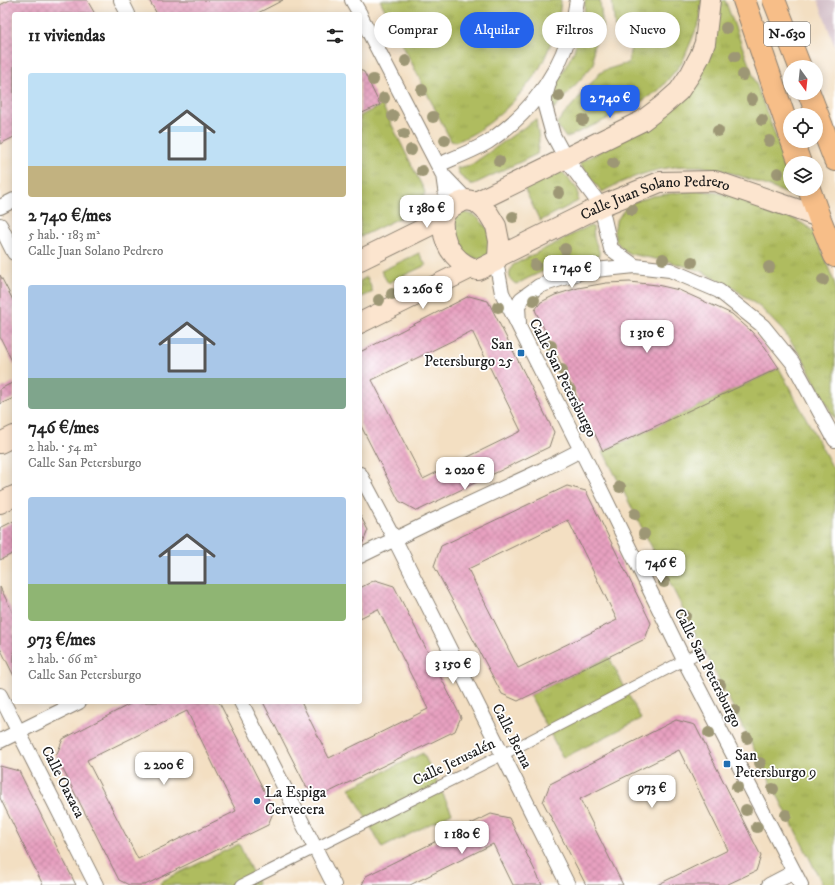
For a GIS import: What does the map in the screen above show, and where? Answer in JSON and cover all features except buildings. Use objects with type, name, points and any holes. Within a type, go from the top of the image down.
[{"type":"highway","name":"N-630","points":[[744,0],[783,114]]},
{"type":"highway","name":"N-630","points":[[774,0],[797,60]]},
{"type":"highway","points":[[813,100],[835,160]]},
{"type":"highway","points":[[812,196],[835,256]]},
{"type":"main road","points":[[362,259],[445,215],[458,203],[471,201],[566,159],[642,121],[679,91],[694,67],[705,43],[710,0]]},
{"type":"main road","name":"Calle Juan Solano Pedrero","points":[[362,322],[486,264],[601,206],[660,182],[715,181],[819,217]]},
{"type":"main road","points":[[445,215],[444,232],[448,248],[458,260],[486,264],[499,241],[496,226],[488,213],[471,201]]},
{"type":"main road","points":[[0,443],[12,437]]},
{"type":"main road","points":[[0,503],[12,497]]},
{"type":"street","points":[[121,0],[127,12]]},
{"type":"street","points":[[352,0],[357,12]]},
{"type":"street","points":[[577,0],[574,19],[566,46],[549,81],[545,97],[545,106],[553,135],[566,159],[601,206],[611,249],[635,266]]},
{"type":"street","points":[[362,22],[441,170],[471,201]]},
{"type":"street","points":[[441,170],[487,142],[526,110],[549,81]]},
{"type":"street","points":[[441,170],[445,215]]},
{"type":"street","points":[[0,207],[12,201]]},
{"type":"street","points":[[0,225],[12,249]]},
{"type":"street","name":"Calle San Petersburgo","points":[[486,264],[581,450],[684,660],[801,885]]},
{"type":"street","points":[[520,329],[518,307],[521,299],[539,286],[585,270],[635,266],[670,270],[719,291],[763,326],[793,363],[835,440]]},
{"type":"street","points":[[362,555],[581,450]]},
{"type":"street","name":"Calle Berna","points":[[362,478],[395,540],[568,885]]},
{"type":"street","name":"Calle Jerusalén","points":[[241,885],[502,755],[700,652]]},
{"type":"street","name":"Calle Oaxaca","points":[[0,695],[96,885]]},
{"type":"street","points":[[0,741],[19,733],[75,704]]},
{"type":"street","points":[[242,704],[334,885]]},
{"type":"street","points":[[769,885],[794,872]]},
{"type":"shaded area","points":[[818,0],[835,0],[835,47]]},
{"type":"green space","points":[[380,0],[561,0],[559,12],[542,12],[542,48],[549,48],[541,65],[529,83],[511,104],[490,122],[467,137],[455,142],[451,141],[404,48],[452,48],[452,12],[386,12]]},
{"type":"green space","points":[[585,0],[600,0],[601,12],[584,12]]},
{"type":"green space","points":[[612,0],[702,0],[700,20],[682,63],[659,90],[631,108],[566,138],[556,124],[600,73],[628,63],[631,48],[680,48],[680,12],[615,12],[615,28]]},
{"type":"green space","points":[[725,0],[783,156],[783,192],[733,174],[697,166],[683,166],[655,171],[628,180],[602,192],[579,163],[662,117],[719,2]]},
{"type":"green space","points":[[575,48],[593,48],[594,64],[554,109],[552,92]]},
{"type":"green space","points":[[382,105],[425,192],[420,208],[362,236],[362,115]]},
{"type":"green space","points":[[536,119],[539,140],[537,154],[472,185],[460,176],[457,168],[471,165]]},
{"type":"green space","points":[[561,170],[578,190],[578,201],[540,221],[524,188]]},
{"type":"green space","points":[[697,190],[728,195],[758,204],[797,220],[814,232],[835,284],[835,420],[802,357],[783,331],[761,308],[732,287],[701,271],[671,262],[630,254],[616,241],[614,232],[616,222],[623,211],[631,203],[653,196]]},
{"type":"green space","points":[[462,212],[475,215],[491,234],[491,250],[483,259],[468,256],[456,240],[453,218]]},
{"type":"green space","points":[[589,226],[593,227],[594,238],[600,254],[598,256],[581,258],[565,263],[516,284],[511,280],[510,271],[513,265]]},
{"type":"green space","points":[[419,253],[426,265],[388,283],[381,271]]},
{"type":"green space","points":[[367,277],[373,292],[362,297],[362,280]]},
{"type":"green space","points":[[779,368],[835,472],[835,885],[823,885],[603,451]]},
{"type":"green space","points":[[609,657],[641,719],[563,758],[530,695]]},
{"type":"green space","points":[[423,753],[452,813],[382,848],[350,788]]},
{"type":"green space","points":[[239,844],[258,885],[161,885],[160,882]]},
{"type":"place","name":"San Petersburgo 25","points":[[521,353]]},
{"type":"place","name":"San Petersburgo 9","points":[[727,764]]},
{"type":"place","name":"La Espiga Cervecera","points":[[257,801]]}]
